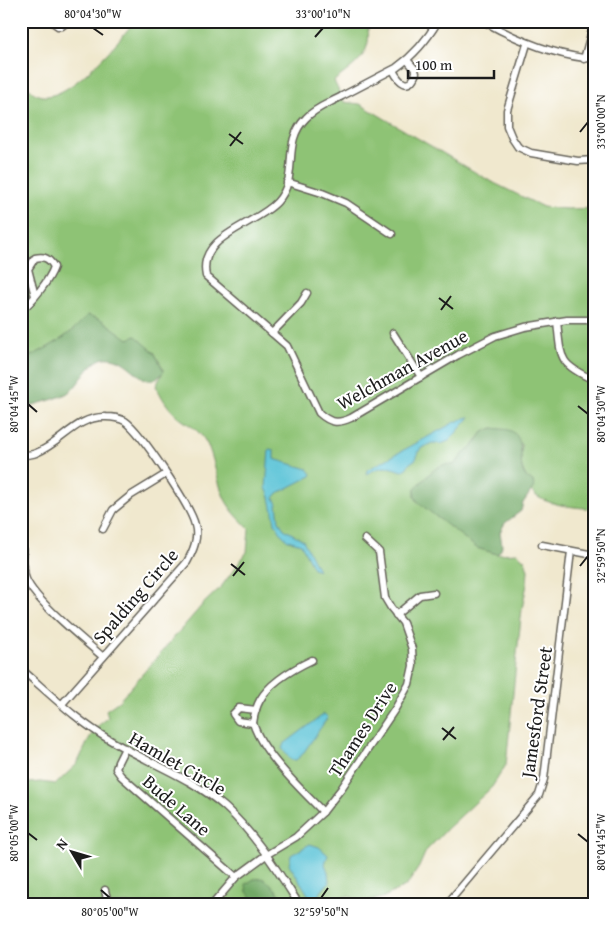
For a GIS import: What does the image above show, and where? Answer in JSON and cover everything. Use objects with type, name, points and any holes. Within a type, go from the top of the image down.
[{"type":"street","points":[[51,21],[58,26],[62,26],[68,21]]},
{"type":"street","name":"Welchman Avenue","points":[[438,21],[420,47],[407,60],[393,70],[319,108],[304,120],[291,142],[291,169],[278,201],[215,243],[204,259],[206,276],[287,346],[319,413],[325,419],[333,422],[341,422],[351,418],[458,354],[495,336],[525,327],[557,321],[594,320]]},
{"type":"street","points":[[486,22],[527,44],[594,59]]},
{"type":"street","points":[[584,58],[594,23]]},
{"type":"street","points":[[527,44],[507,110],[508,126],[512,138],[518,147],[531,153],[578,161],[594,160]]},
{"type":"street","points":[[393,70],[401,82],[405,84],[410,83],[414,80],[416,74],[414,68],[407,60]]},
{"type":"street","points":[[287,182],[346,203],[392,234]]},
{"type":"street","points":[[21,310],[35,296],[52,272],[54,267],[46,258],[35,258],[28,269],[35,296]]},
{"type":"street","points":[[272,333],[301,303],[307,293]]},
{"type":"street","points":[[557,321],[560,350],[564,360],[570,368],[594,380]]},
{"type":"street","points":[[393,333],[421,377]]},
{"type":"street","name":"Spalding Circle","points":[[21,455],[35,454],[79,424],[92,418],[107,417],[124,420],[138,433],[153,453],[196,525],[194,550],[187,562],[62,704]]},
{"type":"street","points":[[103,529],[113,510],[130,496],[166,474]]},
{"type":"street","points":[[21,522],[26,577],[31,590],[103,657]]},
{"type":"street","name":"Thames Drive","points":[[213,904],[236,877],[296,836],[323,812],[341,789],[395,709],[409,684],[414,666],[412,648],[403,623],[386,598],[379,552],[365,539]]},
{"type":"street","points":[[542,545],[594,555]]},
{"type":"street","name":"Jamesford Street","points":[[447,904],[539,795],[544,779],[572,551]]},
{"type":"street","points":[[396,615],[420,596],[434,593]]},
{"type":"street","points":[[312,660],[294,668],[269,689],[259,701],[253,723],[263,743],[277,762],[323,812]]},
{"type":"street","name":"Hamlet Circle","points":[[21,668],[79,720],[110,741],[160,765],[225,807],[248,831],[298,904]]},
{"type":"street","points":[[253,723],[238,721],[233,714],[239,708],[256,710]]},
{"type":"street","name":"Bude Lane","points":[[125,748],[116,769],[121,776],[236,877]]},
{"type":"street","points":[[105,890],[108,904]]},
{"type":"green space","points":[[135,21],[364,21],[367,23],[368,34],[368,43],[365,50],[356,63],[334,81],[344,102],[360,104],[490,181],[543,207],[567,209],[594,208],[594,509],[551,503],[536,496],[531,491],[534,487],[522,468],[522,446],[510,431],[493,428],[483,432],[474,445],[454,465],[448,464],[437,468],[415,488],[415,497],[418,502],[477,548],[497,554],[517,553],[525,560],[528,570],[527,584],[522,609],[506,765],[492,787],[426,851],[419,867],[407,885],[382,898],[362,902],[348,896],[341,898],[335,904],[21,904],[21,791],[29,783],[56,784],[77,764],[90,737],[99,725],[108,718],[106,710],[119,701],[203,604],[221,587],[247,552],[249,529],[226,502],[204,438],[176,415],[156,386],[164,370],[154,352],[136,337],[128,339],[87,315],[66,336],[21,360],[21,68],[28,86],[36,94],[48,96],[61,92],[90,71]]},
{"type":"green space","points":[[87,315],[102,320],[128,339],[136,336],[154,352],[164,371],[157,378],[150,380],[115,359],[105,358],[94,363],[71,391],[56,398],[21,409],[21,360],[66,336]]},
{"type":"green space","points":[[493,428],[509,430],[516,434],[521,448],[523,471],[526,477],[533,481],[534,487],[523,503],[521,511],[505,523],[500,532],[502,545],[501,550],[497,554],[477,548],[418,502],[415,497],[415,488],[432,471],[447,464],[454,465],[474,445],[483,432]]},
{"type":"green space","points":[[262,878],[271,884],[288,904],[258,904],[247,892],[246,884],[254,879]]},
{"type":"water","points":[[470,417],[449,441],[441,444],[432,443],[420,449],[416,459],[404,471],[385,467],[366,474],[367,470],[455,422]]},
{"type":"water","points":[[269,449],[274,450],[274,459],[308,469],[312,474],[278,493],[274,498],[277,504],[279,521],[284,529],[303,540],[318,570],[313,568],[301,544],[288,540],[282,535],[275,523],[270,497],[266,488]]},
{"type":"water","points":[[324,714],[328,717],[302,755],[296,760],[291,760],[282,748],[284,744]]},
{"type":"water","points":[[310,844],[319,847],[328,855],[325,864],[329,882],[315,899],[309,896],[289,864],[291,855]]}]
